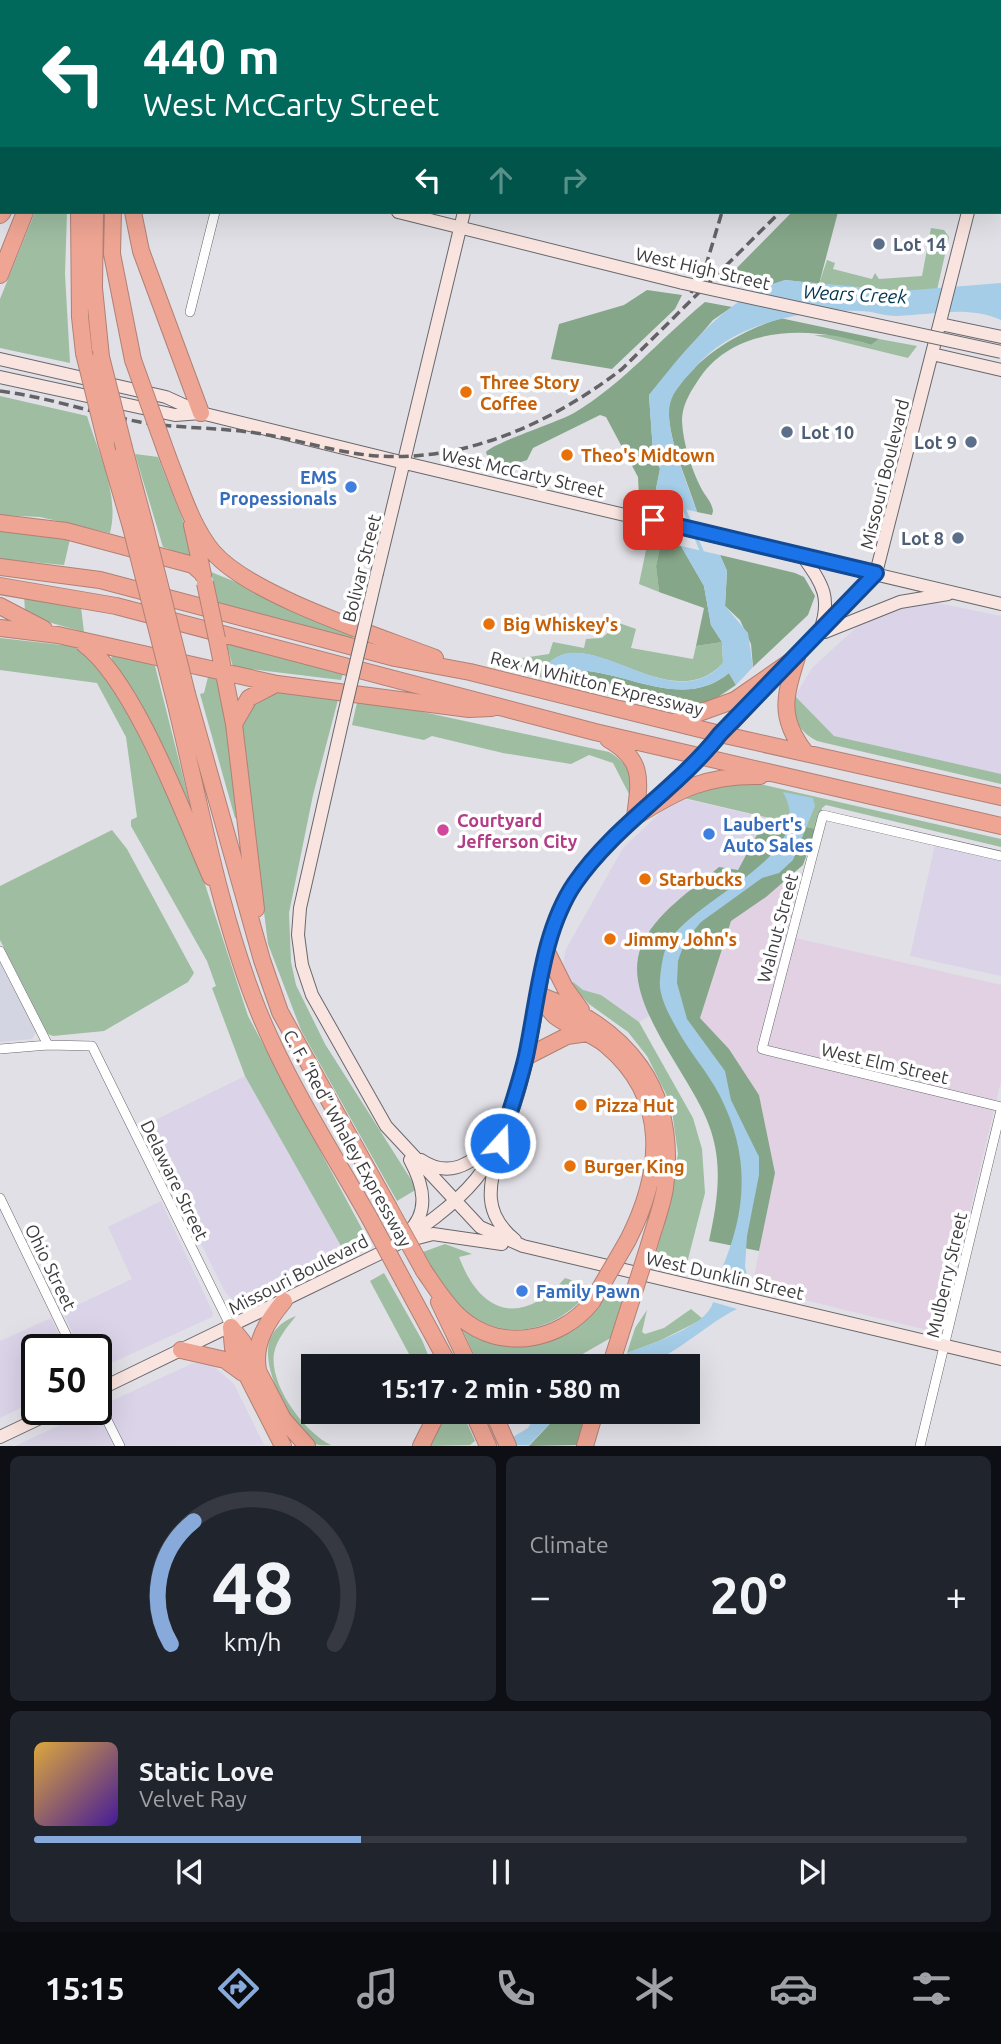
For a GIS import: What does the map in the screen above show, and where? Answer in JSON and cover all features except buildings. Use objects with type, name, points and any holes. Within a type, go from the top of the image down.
[{"type":"highway","points":[[0,275],[24,214]]},
{"type":"highway","points":[[79,214],[80,317],[84,353],[106,442],[138,526]]},
{"type":"highway","points":[[95,214],[94,288],[101,358],[124,448],[138,526],[181,698],[229,920]]},
{"type":"highway","points":[[113,214],[112,254],[133,360],[190,512],[213,551],[236,573],[265,589],[470,672]]},
{"type":"highway","points":[[133,214],[141,251],[201,413]]},
{"type":"highway","points":[[190,512],[227,674],[262,960]]},
{"type":"highway","points":[[0,523],[66,531],[193,565],[203,578]]},
{"type":"highway","points":[[0,567],[100,580],[395,658],[470,672]]},
{"type":"highway","points":[[0,586],[116,606],[595,732],[704,755],[1001,826]]},
{"type":"highway","points":[[5,609],[58,635]]},
{"type":"highway","points":[[0,628],[58,635],[277,684],[469,709],[508,708]]},
{"type":"highway","points":[[79,640],[108,666],[158,756],[229,920]]},
{"type":"highway","points":[[673,722],[735,700],[797,657]]},
{"type":"highway","points":[[797,657],[785,702],[790,730],[805,752]]},
{"type":"highway","name":"Rex M Whitton Expressway","points":[[470,672],[720,734],[1001,797]]},
{"type":"highway","points":[[234,724],[249,698],[277,684]]},
{"type":"highway","points":[[181,698],[262,960]]},
{"type":"highway","points":[[595,732],[625,749],[639,768],[635,817]]},
{"type":"highway","points":[[635,817],[674,793],[701,781],[743,776],[784,776]]},
{"type":"highway","name":"C. F. “Red” Whaley Expressway","points":[[229,920],[244,971],[273,1044],[443,1354]]},
{"type":"highway","points":[[424,1271],[462,1319],[476,1329],[503,1339],[533,1338],[548,1334],[576,1318],[592,1302],[646,1206],[655,1164],[653,1120],[645,1099],[619,1058],[588,1025],[547,952]]},
{"type":"highway","name":"C. F. “Red” Whaley Expressway","points":[[262,960],[286,1023],[424,1271],[464,1354]]},
{"type":"highway","points":[[539,995],[554,1016],[588,1025],[618,1039],[640,1066],[652,1088],[662,1118],[667,1160],[664,1191],[614,1354]]},
{"type":"highway","points":[[526,1056],[588,1025]]},
{"type":"highway","points":[[254,1377],[263,1332],[284,1301]]},
{"type":"highway","points":[[231,1328],[243,1342],[254,1377],[283,1446]]},
{"type":"highway","points":[[435,1338],[437,1354]]},
{"type":"highway","points":[[181,1350],[225,1360],[254,1377],[307,1446]]},
{"type":"highway","points":[[421,1446],[432,1424]]},
{"type":"highway","points":[[479,1424],[488,1446]]},
{"type":"highway","points":[[498,1424],[508,1446]]},
{"type":"highway","points":[[585,1446],[591,1424]]},
{"type":"main road","name":"West High Street","points":[[407,214],[682,283],[1001,352]]},
{"type":"main road","name":"Bolivar Street","points":[[403,1147],[363,1089],[312,995],[302,965],[298,934],[301,901],[344,714],[464,214]]},
{"type":"main road","name":"Missouri Boulevard","points":[[112,1383],[231,1328],[388,1249],[419,1230],[454,1201],[476,1178],[513,1109],[547,952],[554,928],[574,884],[635,817],[704,755],[720,734],[819,635],[876,573],[967,214]]},
{"type":"main road","points":[[940,324],[1001,337]]},
{"type":"main road","points":[[932,354],[1001,370]]},
{"type":"main road","name":"West McCarty Street","points":[[0,359],[166,397],[201,413],[405,463],[1001,604]]},
{"type":"main road","name":"West McCarty Street","points":[[0,377],[175,415],[201,413]]},
{"type":"main road","points":[[802,555],[826,595],[826,612],[819,635]]},
{"type":"main road","points":[[819,635],[900,602],[956,593]]},
{"type":"main road","points":[[403,1147],[430,1166],[452,1169],[477,1157],[505,1128]]},
{"type":"main road","points":[[505,1128],[491,1188],[491,1211],[497,1223],[523,1246]]},
{"type":"main road","points":[[388,1249],[412,1228],[424,1201],[424,1190],[403,1147]]},
{"type":"main road","name":"West Dunklin Street","points":[[403,1147],[480,1227],[498,1238],[1001,1359]]},
{"type":"main road","points":[[388,1249],[433,1234],[523,1246]]},
{"type":"main road","points":[[0,1437],[25,1425]]},
{"type":"street","points":[[190,313],[215,214]]},
{"type":"street","name":"Walnut Street","points":[[762,1049],[823,815],[1001,856]]},
{"type":"street","points":[[0,951],[48,1045],[0,1049]]},
{"type":"street","name":"Delaware Street","points":[[48,1045],[92,1046],[231,1328]]},
{"type":"street","name":"West Elm Street","points":[[762,1049],[1001,1108]]},
{"type":"street","name":"Mulberry Street","points":[[920,1446],[1001,1108]]},
{"type":"street","name":"Ohio Street","points":[[0,1198],[66,1334]]},
{"type":"street","points":[[110,1425],[120,1446]]},
{"type":"shaded area","points":[[933,602],[1001,616],[1001,774],[834,736],[795,696],[812,668],[859,625],[894,608]]},
{"type":"shaded area","points":[[677,797],[766,818],[738,871],[686,894],[655,925],[640,949],[637,961],[639,986],[651,1015],[639,1022],[570,984],[563,963],[566,949],[623,848]]},
{"type":"shaded area","points":[[935,845],[1001,861],[1001,976],[910,956]]},
{"type":"shaded area","points":[[787,880],[800,883],[787,936],[1001,985],[1001,1081],[941,1331],[935,1332],[752,1287],[775,1173],[759,1095],[729,1049],[700,1018],[731,920]]},
{"type":"shaded area","points":[[0,961],[36,1032],[32,1039],[0,1042]]},
{"type":"shaded area","points":[[245,1076],[345,1253],[247,1301],[236,1303],[225,1292],[143,1126]]},
{"type":"shaded area","points":[[161,1201],[213,1313],[212,1317],[112,1363],[112,1334],[73,1334],[63,1312],[132,1279],[108,1227]]},
{"type":"shaded area","points":[[51,1318],[59,1334],[21,1334],[21,1408],[0,1418],[0,1341]]},
{"type":"shaded area","points":[[193,1363],[212,1365],[234,1384],[264,1445],[15,1446],[60,1425],[112,1425],[112,1401]]},
{"type":"green space","points":[[34,214],[67,214],[65,274],[70,363],[0,348],[0,299]]},
{"type":"green space","points":[[790,214],[837,214],[819,284],[785,280],[765,289],[725,280]]},
{"type":"green space","points":[[931,228],[944,230],[949,237],[937,290],[901,291],[819,284],[827,260],[835,263],[833,269],[872,279],[875,273],[879,279],[922,276]]},
{"type":"green space","points":[[647,290],[682,295],[675,309],[612,369],[551,359],[559,324],[624,305]]},
{"type":"green space","points":[[705,302],[732,307],[713,320],[649,395],[653,452],[660,469],[655,494],[663,504],[639,497],[638,477],[606,417],[600,415],[533,448],[527,460],[512,465],[488,458],[486,452],[491,448],[574,413],[592,401]]},
{"type":"green space","points":[[780,318],[879,339],[871,345],[825,334],[776,334],[753,339],[731,349],[712,363],[691,391],[682,416],[691,464],[713,511],[712,515],[697,512],[671,431],[671,398],[695,367],[717,349],[740,335]]},
{"type":"green space","points":[[814,335],[840,335],[871,345],[879,339],[917,346],[908,358]]},
{"type":"green space","points":[[0,396],[87,416],[110,489],[110,533],[40,517],[0,515]]},
{"type":"green space","points":[[135,454],[158,457],[189,536],[191,557],[163,547]]},
{"type":"green space","points":[[0,529],[70,539],[64,565],[0,559]]},
{"type":"green space","points":[[644,538],[661,542],[656,566],[659,592],[639,584],[646,550],[639,548]]},
{"type":"green space","points":[[661,542],[681,546],[704,586],[711,625],[722,642],[696,646],[704,608],[659,592],[656,566]]},
{"type":"green space","points":[[720,555],[795,573],[804,577],[815,596],[808,615],[753,667],[751,644],[740,620],[725,606],[727,571]]},
{"type":"green space","points":[[211,572],[354,630],[352,639],[218,605]]},
{"type":"green space","points":[[24,595],[81,607],[84,632],[48,622],[25,611]]},
{"type":"green space","points":[[619,623],[636,629],[631,648],[693,659],[696,646],[722,642],[723,663],[702,678],[680,681],[657,678],[588,654],[568,654],[550,662],[549,679],[491,666],[489,663],[549,654],[553,642],[584,648],[586,639],[602,638]]},
{"type":"green space","points":[[0,638],[71,646],[88,653],[99,664],[131,718],[197,860],[248,1016],[369,1242],[345,1253],[245,1076],[212,988],[216,986],[207,961],[131,826],[131,820],[137,817],[126,737],[97,683],[0,670]]},
{"type":"green space","points":[[226,642],[343,674],[341,680],[233,667]]},
{"type":"green space","points":[[110,652],[155,666],[194,820],[114,666]]},
{"type":"green space","points":[[551,668],[557,672],[579,670],[667,688],[688,689],[709,685],[729,673],[736,685],[712,701],[681,707],[549,679]]},
{"type":"green space","points":[[208,677],[220,680],[238,817],[235,818],[200,694],[204,693]]},
{"type":"green space","points":[[269,690],[339,696],[313,795],[289,913],[291,962],[296,985],[325,1044],[417,1189],[397,1201],[301,1030],[268,944],[240,721],[245,710]]},
{"type":"green space","points":[[795,696],[834,736],[1001,774],[1001,784],[817,741],[797,723]]},
{"type":"green space","points":[[358,698],[609,752],[628,769],[631,780],[629,794],[613,763],[589,755],[571,764],[503,753],[432,736],[424,740],[352,725]]},
{"type":"green space","points":[[755,783],[1001,839],[1001,847],[826,805],[822,808],[816,829],[684,798],[710,785]]},
{"type":"green space","points":[[766,818],[816,829],[803,865],[766,897],[731,921],[700,1018],[729,1049],[759,1095],[775,1173],[759,1251],[709,1241],[718,1186],[715,1145],[702,1110],[649,1015],[640,992],[637,969],[641,947],[655,924],[675,903],[719,867],[738,870]]},
{"type":"green space","points":[[112,830],[127,849],[194,973],[188,982],[104,1031],[53,1036],[48,1034],[0,940],[0,886]]},
{"type":"green space","points":[[573,982],[583,990],[601,995],[639,1022],[693,1118],[702,1149],[705,1193],[687,1263],[656,1255],[678,1154],[671,1104],[647,1056],[628,1032],[589,1004],[570,984]]},
{"type":"green space","points":[[445,1244],[472,1254],[459,1257],[468,1277],[479,1292],[504,1308],[519,1308],[534,1303],[565,1278],[592,1287],[564,1315],[547,1324],[511,1330],[493,1326],[475,1318],[459,1305],[423,1252]]},
{"type":"green space","points":[[384,1273],[428,1354],[409,1354],[370,1281]]},
{"type":"green space","points":[[610,1289],[628,1294],[614,1336],[583,1354],[474,1354],[461,1327],[499,1344],[589,1316]]},
{"type":"green space","points":[[691,1309],[703,1319],[659,1341],[627,1353],[635,1328],[647,1310],[642,1332],[645,1334],[664,1328]]},
{"type":"green space","points":[[296,1316],[275,1348],[274,1366],[277,1379],[301,1424],[331,1445],[315,1444],[299,1431],[272,1377],[269,1342],[283,1323]]},
{"type":"green space","points":[[440,1424],[467,1424],[475,1441],[470,1445],[428,1446]]},
{"type":"green space","points":[[550,1424],[585,1424],[577,1445],[529,1446]]},
{"type":"water","points":[[785,280],[901,291],[1001,283],[1001,320],[988,315],[963,312],[897,316],[860,311],[816,312],[770,322],[727,341],[709,353],[687,377],[670,404],[670,428],[697,512],[663,504],[661,497],[655,494],[660,469],[653,452],[649,395],[692,343],[726,311],[764,287]]},
{"type":"water","points":[[681,546],[720,555],[727,571],[725,606],[748,633],[753,667],[736,685],[729,673],[709,685],[688,689],[667,688],[579,670],[557,672],[551,668],[550,662],[568,653],[588,654],[657,678],[680,682],[703,678],[723,663],[722,642],[711,625],[704,586]]},
{"type":"water","points":[[783,792],[813,798],[815,806],[793,860],[779,873],[762,878],[701,922],[685,941],[678,961],[677,983],[687,1019],[725,1071],[731,1100],[759,1157],[759,1175],[747,1236],[745,1266],[748,1281],[719,1275],[740,1207],[741,1163],[737,1141],[720,1096],[668,1011],[662,998],[660,979],[666,947],[682,925],[750,874],[770,856],[785,836],[790,815]]},
{"type":"water","points":[[713,1302],[737,1309],[667,1354],[627,1354],[689,1327],[709,1311]]},
{"type":"water","points":[[530,1424],[549,1424],[529,1445],[517,1445],[513,1437]]},
{"type":"waterway","name":"Wears Creek","points":[[683,506],[692,528]]},
{"type":"waterway","name":"Wears Creek","points":[[695,535],[703,554]]},
{"type":"waterway","name":"Wears Creek","points":[[726,1291],[731,1275]]},
{"type":"railway","points":[[691,293],[707,262],[721,214]]},
{"type":"railway","points":[[0,391],[140,422],[247,432],[377,456],[411,456],[476,445],[507,435],[567,406],[622,369],[778,214]]},
{"type":"place","name":"Lot 14","points":[[879,244]]},
{"type":"place","name":"Three Story Coffee","points":[[466,392]]},
{"type":"place","name":"Lot 10","points":[[787,432]]},
{"type":"place","name":"Lot 9","points":[[971,442]]},
{"type":"place","name":"Theo's Midtown","points":[[567,455]]},
{"type":"place","name":"EMS Propessionals","points":[[351,487]]},
{"type":"place","name":"Lot 8","points":[[958,538]]},
{"type":"place","name":"Big Whiskey's","points":[[489,624]]},
{"type":"place","name":"Courtyard Jefferson City","points":[[443,830]]},
{"type":"place","name":"Laubert's Auto Sales","points":[[709,834]]},
{"type":"place","name":"Starbucks","points":[[645,879]]},
{"type":"place","name":"Jimmy John's","points":[[610,939]]},
{"type":"place","name":"Pizza Hut","points":[[581,1105]]},
{"type":"place","name":"Burger King","points":[[570,1166]]},
{"type":"place","name":"Family Pawn","points":[[522,1291]]},
{"type":"route","points":[[500,1143],[513,1109],[547,952],[554,928],[574,884],[635,817],[704,755],[720,734],[861,592],[876,573],[653,520]]}]
